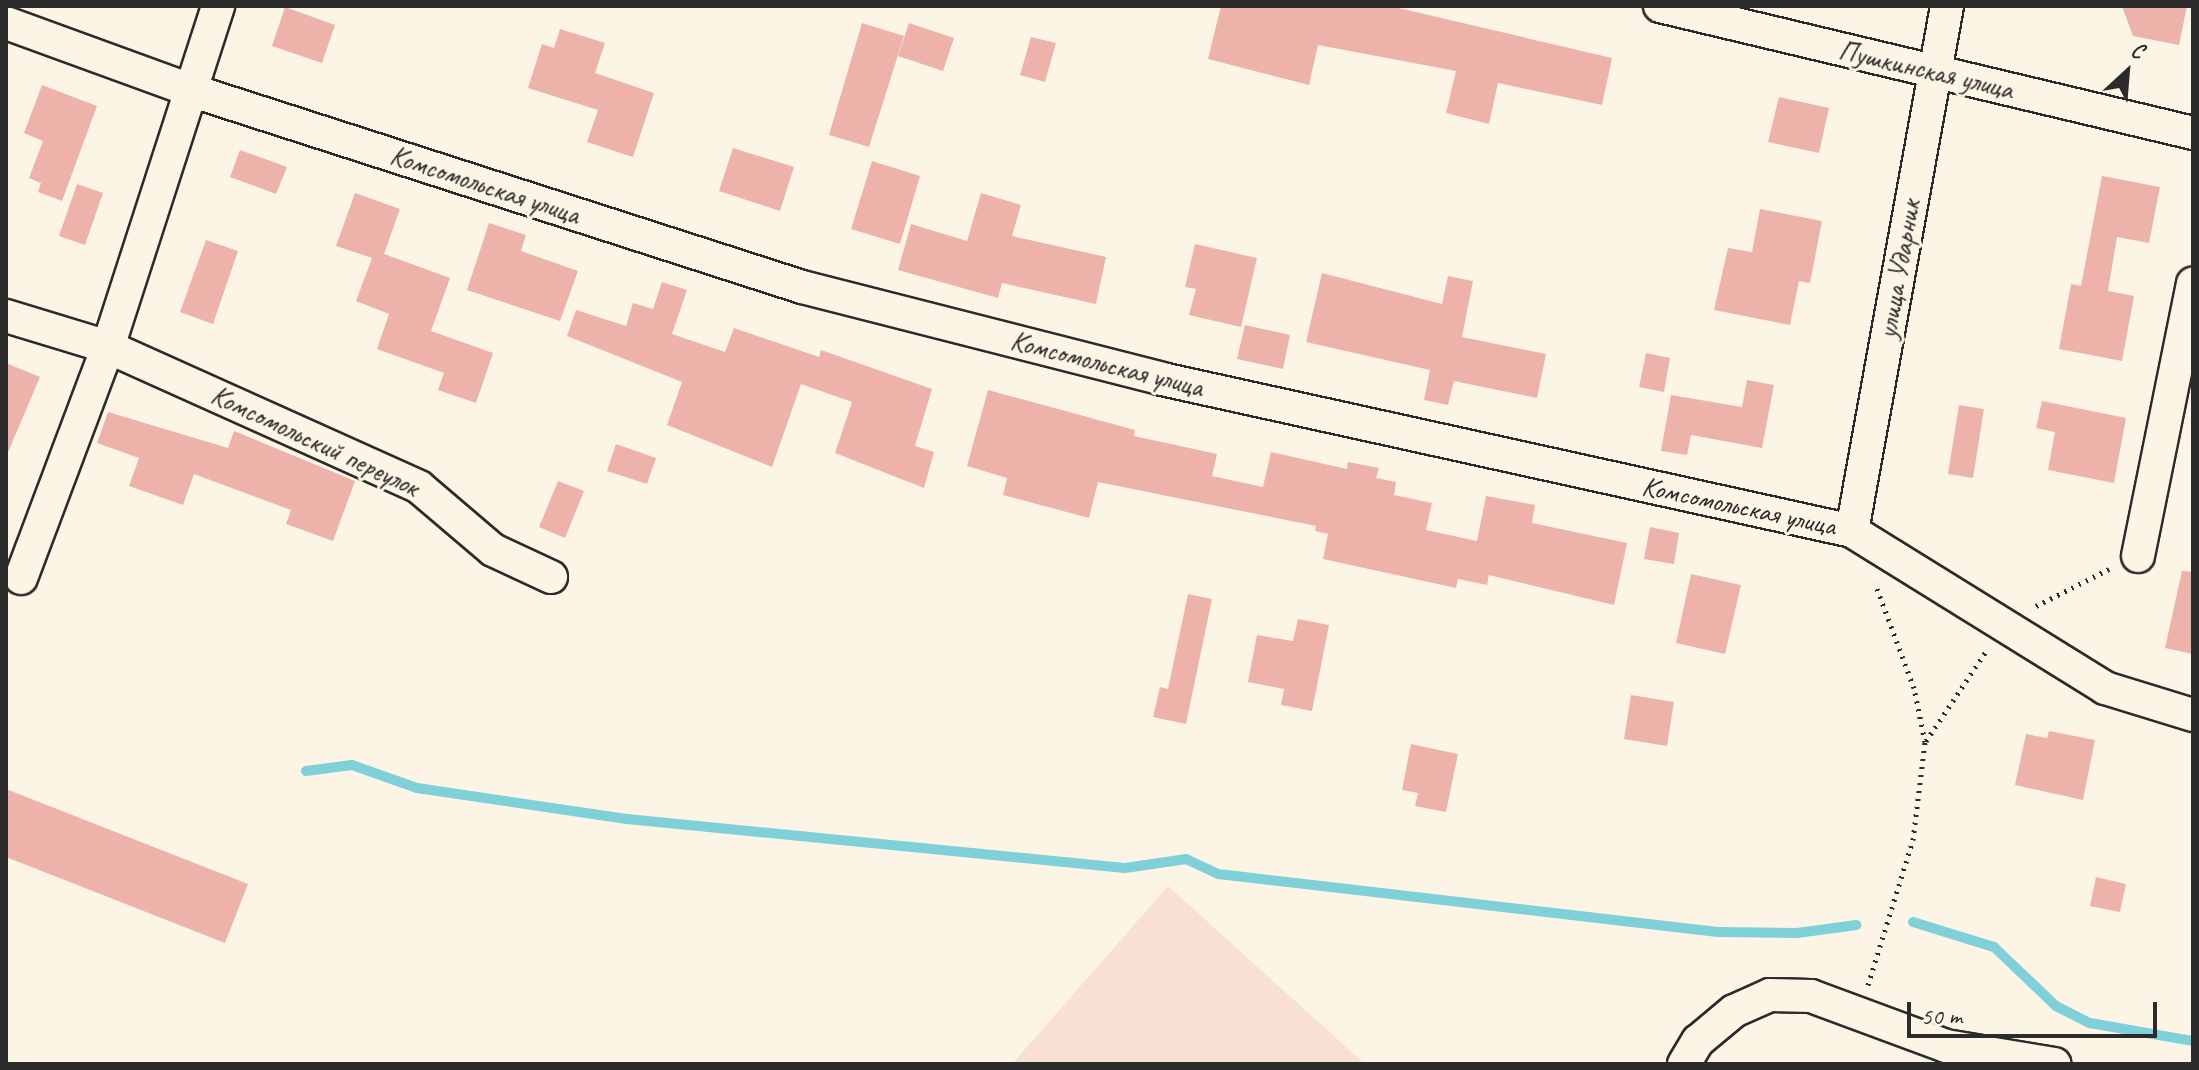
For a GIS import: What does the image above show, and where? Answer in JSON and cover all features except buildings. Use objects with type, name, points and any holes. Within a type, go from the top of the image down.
[{"type":"street","points":[[21,578],[108,347],[218,6]]},
{"type":"street","name":"Пушкинская улица","points":[[1660,6],[2193,133]]},
{"type":"street","name":"улица Ударник","points":[[1852,531],[1947,6]]},
{"type":"street","name":"Комсомольская улица","points":[[6,23],[190,90],[802,287],[1162,379],[1852,531],[2105,688],[2193,715]]},
{"type":"street","points":[[2138,556],[2193,283]]},
{"type":"street","name":"Комсомольский переулок","points":[[6,316],[108,347],[419,487],[493,550],[551,577]]},
{"type":"street","points":[[1684,1064],[1698,1041],[1734,1011],[1770,995],[1811,996],[1858,1009],[1946,1046],[2055,1064]]},
{"type":"path","points":[[1858,1009],[1913,840],[1925,742],[1914,688],[1873,579]]},
{"type":"shaded area","points":[[1168,886],[1365,1064],[1012,1064]]},
{"type":"waterway","points":[[306,771],[352,765],[417,788],[627,819],[1125,868],[1186,859],[1218,874],[1718,932],[1797,933],[1856,925]]},
{"type":"waterway","points":[[1913,922],[1994,947],[2056,1006],[2090,1023],[2193,1041]]}]
